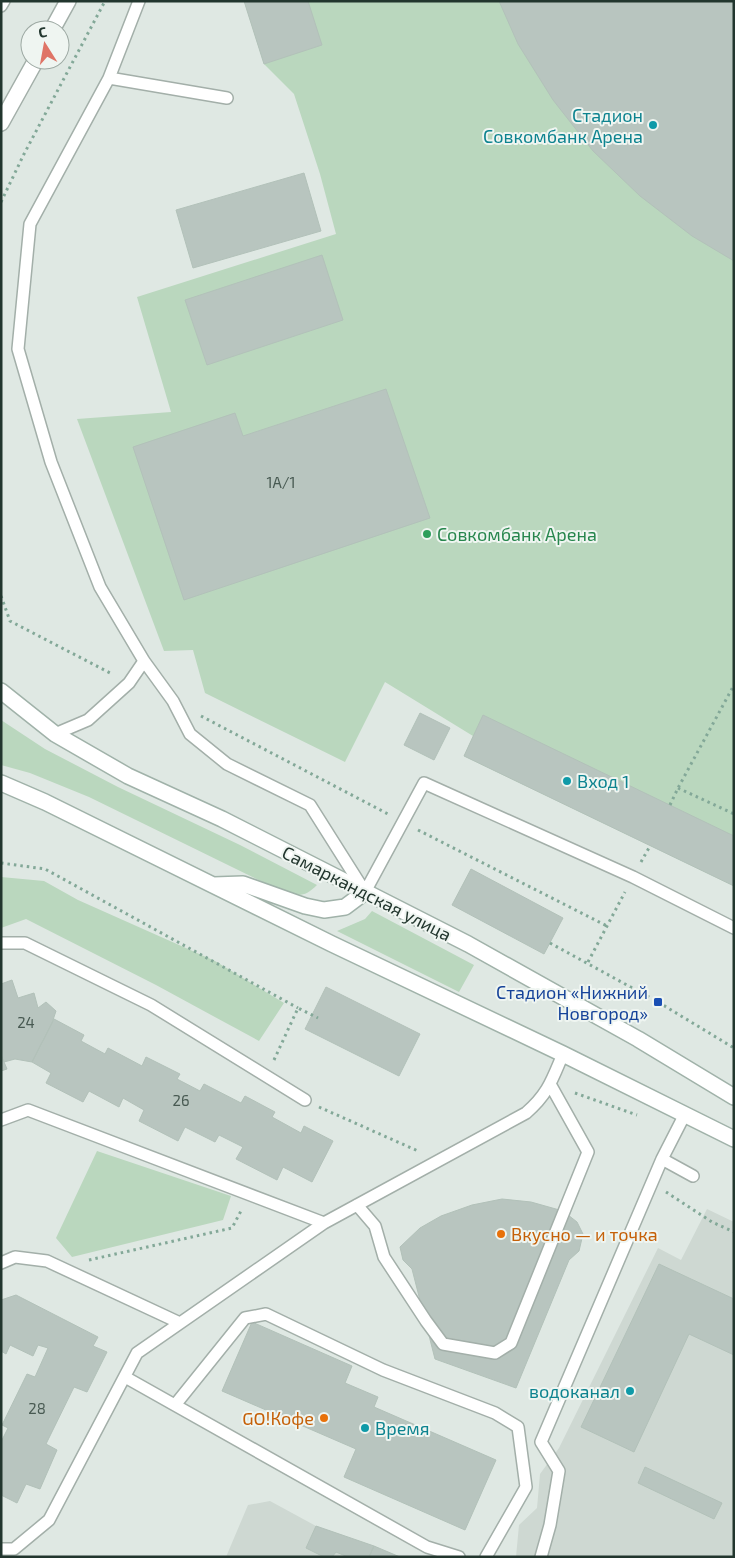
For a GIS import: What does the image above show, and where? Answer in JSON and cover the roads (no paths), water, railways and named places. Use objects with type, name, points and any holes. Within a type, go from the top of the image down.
[{"type":"main road","points":[[58,20],[68,1]]},
{"type":"main road","points":[[1,123],[30,70]]},
{"type":"main road","name":"Самаркандская улица","points":[[1,691],[55,734],[128,776],[222,820],[468,944],[638,1040],[734,1097]]},
{"type":"main road","points":[[1,783],[45,802],[332,944],[734,1138]]},
{"type":"main road","points":[[212,885],[243,884],[304,906],[324,910],[345,907],[365,892]]},
{"type":"lane","points":[[1,6],[4,1]]},
{"type":"lane","points":[[139,1],[109,78],[30,224],[18,349],[51,462],[100,588],[144,661],[172,701],[190,734],[227,764],[310,805],[365,892],[424,783],[633,877],[734,928]]},
{"type":"lane","points":[[109,78],[227,98]]},
{"type":"lane","points":[[55,734],[88,720],[129,683],[144,661]]},
{"type":"lane","points":[[1,943],[25,943],[151,1005],[305,1100]]},
{"type":"lane","points":[[1,1549],[11,1553],[49,1520],[137,1353],[324,1223],[526,1113],[541,1100],[563,1054]]},
{"type":"lane","points":[[357,1204],[375,1226],[384,1257],[443,1344],[495,1353],[511,1343],[588,1152],[550,1084]]},
{"type":"lane","points":[[1,1120],[28,1110],[324,1223]]},
{"type":"lane","points":[[541,1557],[550,1525],[559,1471],[541,1442],[662,1159],[685,1114]]},
{"type":"lane","points":[[662,1159],[693,1176]]},
{"type":"lane","points":[[1,1263],[15,1257],[47,1261],[180,1323]]},
{"type":"lane","points":[[175,1405],[245,1318],[266,1314],[383,1370],[495,1413],[518,1427],[526,1487],[486,1557]]},
{"type":"lane","points":[[125,1377],[427,1547],[459,1557]]},
{"type":"place","name":"Стадион Совкомбанк Арена","points":[[653,125]]},
{"type":"place","name":"Совкомбанк Арена","points":[[427,534]]},
{"type":"place","name":"Вход 1","points":[[567,781]]},
{"type":"place","name":"Стадион «Нижний Новгород»","points":[[658,1002]]},
{"type":"place","name":"Вкусно — и точка","points":[[501,1234]]},
{"type":"place","name":"водоканал","points":[[630,1391]]},
{"type":"place","name":"GO!Кофе","points":[[324,1418]]},
{"type":"place","name":"Время","points":[[365,1428]]}]
